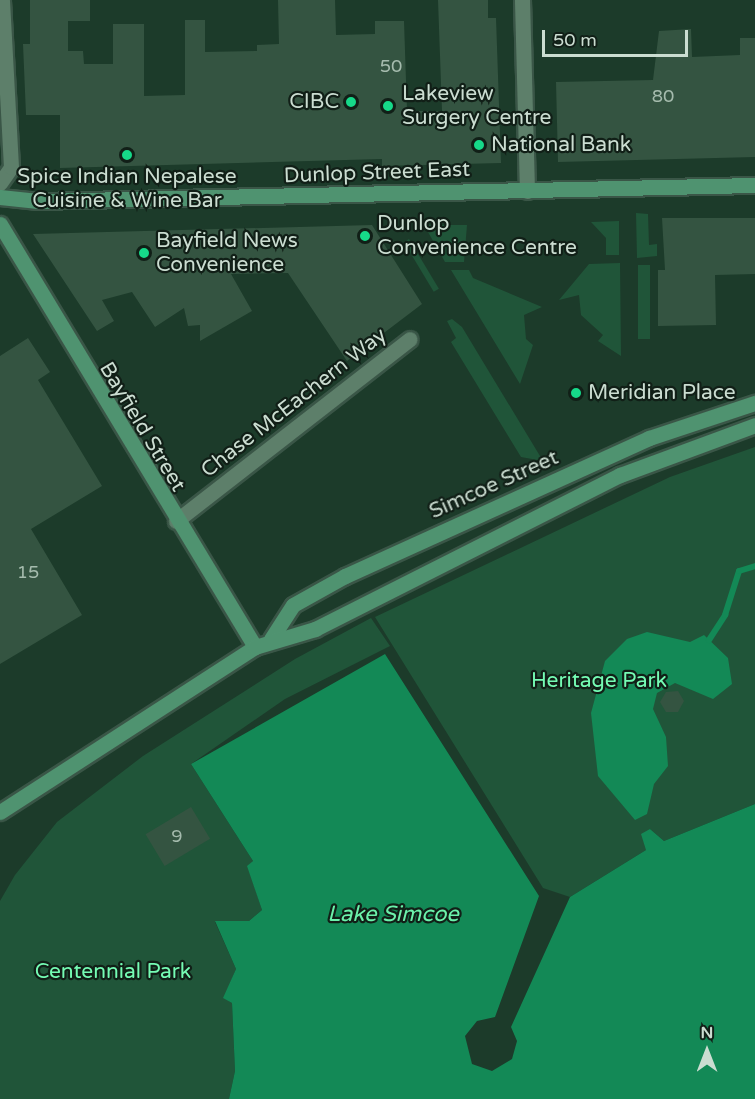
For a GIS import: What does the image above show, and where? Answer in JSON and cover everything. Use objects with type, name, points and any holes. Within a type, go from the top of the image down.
[{"type":"main road","name":"Dunlop Street East","points":[[0,197],[755,185]]},
{"type":"main road","name":"Bayfield Street","points":[[0,224],[176,522],[255,647]]},
{"type":"main road","name":"Simcoe Street","points":[[271,639],[293,605],[345,576],[649,438],[755,403]]},
{"type":"main road","name":"Simcoe Street","points":[[1,810],[255,647],[271,639],[315,629],[620,475],[755,425]]},
{"type":"street","points":[[0,183],[11,167],[2,0]]},
{"type":"street","points":[[522,0],[527,190]]},
{"type":"street","name":"Chase McEachern Way","points":[[176,522],[410,339]]},
{"type":"green space","points":[[636,213],[648,214],[649,245],[657,244],[657,256],[637,258]]},
{"type":"green space","points":[[619,221],[619,255],[606,255],[606,238],[591,222]]},
{"type":"green space","points":[[424,225],[467,225],[464,262],[445,262]]},
{"type":"green space","points":[[409,239],[439,289],[434,292],[404,242]]},
{"type":"green space","points":[[620,263],[621,356],[598,341],[603,335],[581,315],[579,295],[559,300],[589,264]]},
{"type":"green space","points":[[638,265],[650,265],[650,339],[638,339]]},
{"type":"green space","points":[[451,270],[469,270],[473,278],[542,307],[524,315],[526,339],[533,345],[520,384]]},
{"type":"green space","points":[[452,319],[462,327],[543,461],[521,457],[451,342],[456,338],[447,321]]},
{"type":"green space","name":"Heritage Park","points":[[755,447],[755,804],[664,841],[650,829],[646,850],[570,897],[543,888],[375,617],[670,477]]},
{"type":"green space","name":"Centennial Park","points":[[371,618],[390,646],[285,699],[191,764],[253,861],[248,866],[262,910],[249,921],[215,922],[236,969],[224,998],[232,1003],[235,1071],[229,1099],[0,1099],[0,901],[15,875],[57,822],[143,756],[295,659]]},
{"type":"water","points":[[647,632],[690,642],[704,635],[728,658],[732,684],[713,699],[675,683],[657,693],[653,709],[666,737],[668,766],[654,784],[647,814],[635,820],[598,776],[591,713],[605,661],[627,639]]},
{"type":"water","name":"Lake Simcoe","points":[[385,654],[539,896],[495,1017],[477,1021],[465,1036],[472,1064],[492,1071],[512,1059],[517,1041],[511,1027],[570,897],[646,850],[641,834],[650,829],[664,841],[755,804],[755,1099],[229,1099],[235,1071],[232,1003],[223,998],[236,969],[215,921],[249,921],[262,910],[247,866],[253,861],[191,764]]},
{"type":"building","points":[[30,0],[90,0],[90,21],[68,21],[68,51],[83,51],[84,64],[113,64],[113,24],[144,24],[144,96],[185,95],[185,20],[205,20],[205,52],[257,51],[257,45],[279,44],[278,0],[335,0],[336,35],[375,34],[375,21],[404,21],[407,111],[442,111],[438,0],[488,0],[488,18],[496,18],[501,163],[382,166],[382,159],[60,168],[60,115],[26,115],[23,44],[30,44]]},
{"type":"building","points":[[691,29],[692,57],[740,55],[740,38],[755,38],[755,157],[558,162],[556,82],[653,80],[659,31]]},
{"type":"building","points":[[662,218],[755,218],[755,274],[715,275],[716,325],[658,326],[658,270],[665,270]]},
{"type":"building","points":[[372,225],[422,304],[347,361],[288,273],[231,274],[252,311],[200,341],[200,325],[188,326],[184,308],[155,327],[132,292],[102,300],[114,321],[97,331],[33,234]]},
{"type":"building","points":[[28,338],[50,372],[38,380],[102,486],[31,529],[82,615],[0,664],[0,356]]},
{"type":"building","points":[[678,691],[684,701],[678,712],[666,712],[660,702],[666,692]]},
{"type":"building","points":[[191,807],[210,839],[165,866],[146,834]]},
{"type":"waterway","points":[[709,640],[725,615],[739,571],[755,566]]},
{"type":"place","name":"CIBC","points":[[351,102]]},
{"type":"place","name":"Lakeview Surgery Centre","points":[[388,106]]},
{"type":"place","name":"National Bank","points":[[479,145]]},
{"type":"place","name":"Spice Indian Nepalese Cuisine & Wine Bar","points":[[127,155]]},
{"type":"place","name":"Dunlop Convenience Centre","points":[[365,236]]},
{"type":"place","name":"Bayfield News Convenience","points":[[144,253]]},
{"type":"place","name":"Meridian Place","points":[[576,393]]}]
